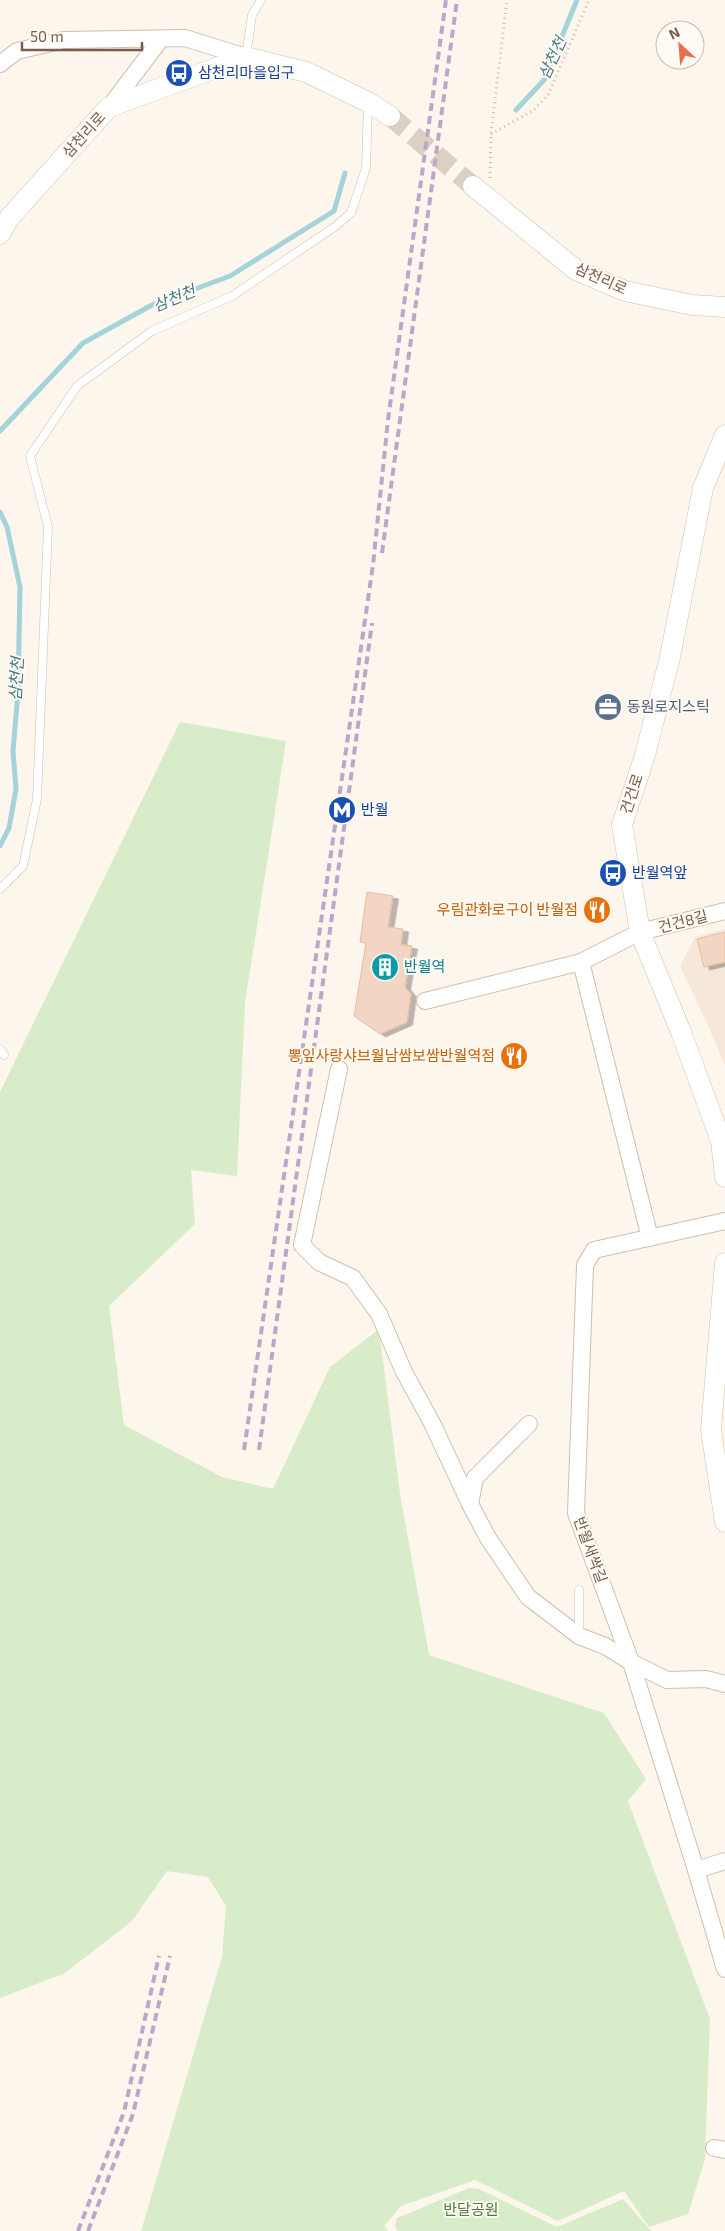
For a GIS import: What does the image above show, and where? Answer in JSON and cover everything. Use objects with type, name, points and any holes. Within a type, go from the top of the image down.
[{"type":"street","points":[[107,110],[162,38]]},
{"type":"street","points":[[0,64],[17,51],[64,40],[184,38],[246,57],[306,72],[368,102],[390,116]]},
{"type":"street","name":"삼천리로","points":[[0,234],[10,218],[107,110],[246,57]]},
{"type":"street","name":"삼천리로","points":[[473,186],[576,270],[625,291],[692,305],[725,307]]},
{"type":"street","name":"건건로","points":[[725,435],[703,488],[670,657],[645,755],[622,825],[640,932],[681,1032],[720,1141],[725,1177]]},
{"type":"street","name":"건건8길","points":[[426,1001],[581,962],[640,932],[725,911]]},
{"type":"street","points":[[581,962],[650,1238]]},
{"type":"street","points":[[338,1069],[302,1245],[319,1262],[352,1278],[379,1314],[404,1372],[432,1423],[470,1504],[488,1538],[528,1597],[579,1636],[605,1646],[631,1662],[667,1680],[706,1679],[725,1684]]},
{"type":"street","name":"반월새싹길","points":[[725,1222],[594,1250],[585,1265],[576,1513],[631,1662],[725,1969]]},
{"type":"street","points":[[725,1263],[710,1430],[725,1519]]},
{"type":"street","points":[[470,1504],[475,1478],[529,1424]]},
{"type":"street","points":[[696,1870],[725,1861]]},
{"type":"lane","points":[[246,57],[252,15],[261,0]]},
{"type":"lane","points":[[0,889],[23,866],[37,799],[48,527],[30,456],[77,386],[152,331],[232,296],[333,228],[351,213],[366,168],[368,102]]},
{"type":"lane","points":[[579,1590],[579,1636]]},
{"type":"path","points":[[490,200],[490,134],[507,0]]},
{"type":"path","points":[[490,134],[534,110],[548,95],[589,0]]},
{"type":"shaded area","points":[[725,929],[725,1066],[680,966],[695,937]]},
{"type":"green space","points":[[180,722],[286,741],[245,1003],[237,1176],[191,1170],[195,1224],[109,1306],[124,1425],[222,1477],[273,1489],[330,1367],[379,1329],[400,1494],[429,1655],[604,1713],[646,1779],[628,1801],[710,2019],[705,2159],[688,2214],[649,2227],[624,2191],[558,2221],[475,2180],[401,2206],[384,2226],[388,2231],[141,2231],[222,1957],[226,1906],[208,1877],[167,1871],[132,1921],[65,1973],[0,1998],[0,1092]]},
{"type":"green space","name":"반달공원","points":[[469,2188],[479,2189],[557,2227],[623,2199],[651,2231],[398,2231],[395,2227],[397,2218]]},
{"type":"building","name":"반월역","points":[[367,892],[393,896],[388,927],[403,929],[401,945],[412,946],[405,987],[411,994],[407,1022],[380,1034],[354,1016],[366,943],[360,942]]},
{"type":"building","points":[[725,932],[725,962],[704,967],[697,939]]},
{"type":"waterway","name":"삼천천","points":[[516,110],[544,80],[577,0]]},
{"type":"waterway","name":"삼천천","points":[[0,431],[83,343],[152,305],[230,276],[334,211],[345,173]]},
{"type":"waterway","name":"삼천천","points":[[0,512],[7,527],[20,587],[18,692],[13,751],[16,789],[9,828],[0,846]]},
{"type":"tunnel","points":[[390,116],[473,186]]},
{"type":"railway","points":[[244,1450],[373,565],[388,420],[446,0]]},
{"type":"railway","points":[[382,553],[457,0]]},
{"type":"railway","points":[[259,1450],[372,623]]},
{"type":"railway","points":[[78,2231],[124,2112],[159,1956]]},
{"type":"railway","points":[[88,2231],[133,2114],[170,1956]]},
{"type":"place","name":"삼천리마을입구","points":[[179,73]]},
{"type":"place","name":"동원로지스틱","points":[[608,707]]},
{"type":"place","name":"반월","points":[[342,810]]},
{"type":"place","name":"반월역앞","points":[[613,873]]},
{"type":"place","name":"우림관화로구이 반월점","points":[[597,910]]},
{"type":"place","name":"반월역","points":[[385,967]]},
{"type":"place","name":"뽕잎사랑샤브월남쌈보쌈반월역점","points":[[514,1056]]}]
